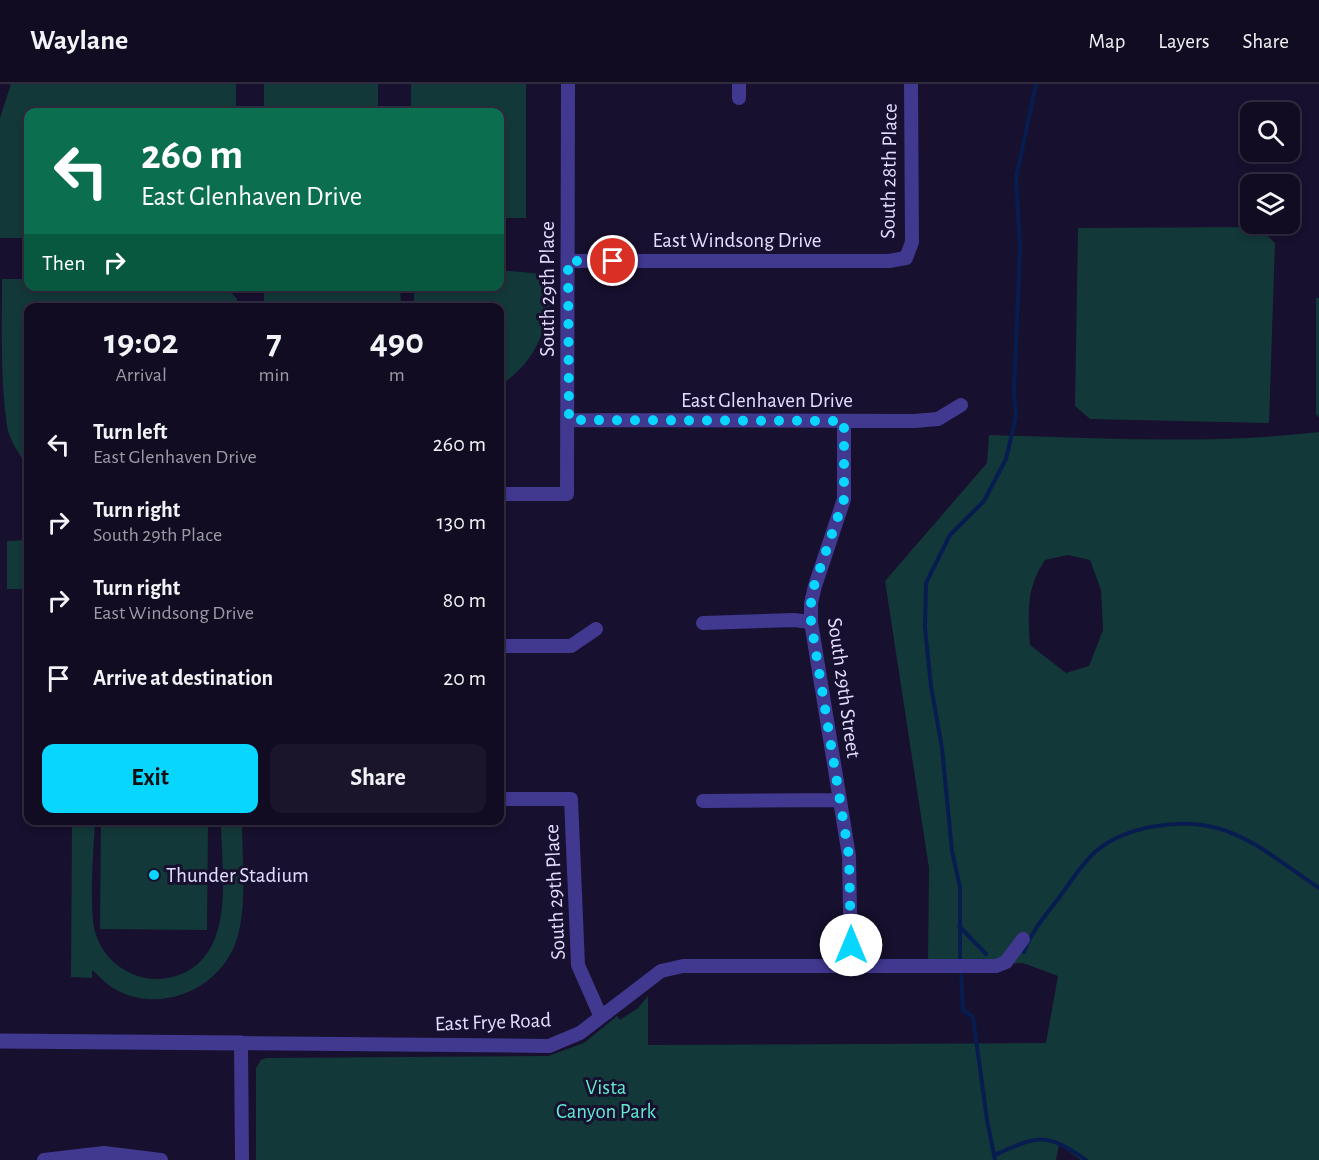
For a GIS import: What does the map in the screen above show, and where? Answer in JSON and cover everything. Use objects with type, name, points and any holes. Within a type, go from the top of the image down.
[{"type":"street","name":"South 29th Place","points":[[504,494],[567,494],[569,420],[568,84]]},
{"type":"street","name":"South 28th Place","points":[[906,258],[912,242],[911,84]]},
{"type":"street","name":"East Windsong Drive","points":[[568,261],[889,261],[906,258]]},
{"type":"street","name":"East Glenhaven Drive","points":[[569,420],[938,419],[962,405]]},
{"type":"street","name":"South 29th Street","points":[[844,421],[844,499],[814,586],[811,622],[851,882],[851,966]]},
{"type":"street","points":[[704,623],[794,620],[811,622]]},
{"type":"street","points":[[504,646],[571,646],[596,629]]},
{"type":"street","name":"South 29th Place","points":[[504,799],[571,799],[578,965],[600,1015]]},
{"type":"street","points":[[703,801],[840,800]]},
{"type":"street","name":"East Frye Road","points":[[0,1041],[549,1046],[580,1033],[600,1015],[660,971],[683,966],[961,968],[996,966],[1006,962],[1023,939]]},
{"type":"street","points":[[241,1043],[242,1160]]},
{"type":"street","points":[[44,1160],[104,1153],[161,1160]]},
{"type":"green space","points":[[11,84],[236,84],[236,108],[24,108],[24,238],[0,238],[0,118]]},
{"type":"green space","points":[[264,84],[378,84],[378,108],[264,108]]},
{"type":"green space","points":[[411,84],[526,84],[526,218],[504,218],[504,108],[411,108]]},
{"type":"green space","points":[[1240,227],[1240,234],[1266,234],[1275,243],[1269,423],[1090,419],[1075,406],[1078,228]]},
{"type":"green space","points":[[504,270],[553,275],[550,307],[541,337],[525,364],[504,382],[504,303],[414,303],[414,291],[504,291]]},
{"type":"green space","points":[[2,279],[24,279],[24,291],[230,291],[237,299],[237,303],[24,303],[24,461],[8,431],[2,356]]},
{"type":"green space","points":[[264,291],[400,291],[401,303],[264,303]]},
{"type":"green space","points":[[1316,298],[1319,298],[1319,417],[1316,414]]},
{"type":"green space","name":"Vista Canyon Park","points":[[1319,432],[1319,1160],[1081,1160],[1059,1145],[1056,1160],[256,1160],[256,1068],[261,1060],[266,1058],[548,1056],[584,1043],[617,1016],[620,1020],[638,1008],[648,996],[648,1045],[1046,1043],[1058,976],[1023,963],[928,967],[929,868],[885,581],[987,463],[989,435],[1154,440],[1279,436]],"holes":[[[1068,555],[1090,560],[1101,590],[1103,630],[1089,666],[1066,673],[1030,645],[1031,590],[1045,560]]]},
{"type":"green space","points":[[24,540],[24,589],[7,589],[7,541]]},
{"type":"green space","points":[[72,825],[95,825],[92,912],[99,943],[119,967],[141,977],[158,979],[170,978],[186,972],[202,960],[213,944],[222,904],[221,825],[242,825],[241,922],[231,953],[220,969],[189,992],[170,998],[151,999],[132,996],[113,988],[92,970],[92,978],[71,977]]},
{"type":"green space","name":"Thunder Stadium","points":[[101,825],[208,825],[207,930],[100,929]]},
{"type":"waterway","points":[[960,962],[960,887],[952,851],[942,748],[931,686],[925,628],[926,583],[950,535],[984,501],[1006,459],[1016,416],[1014,391],[1020,249],[1016,178],[1036,84]]},
{"type":"waterway","points":[[1024,952],[1039,924],[1095,852],[1122,836],[1153,826],[1202,825],[1231,833],[1270,854],[1319,888]]},
{"type":"waterway","points":[[959,926],[986,954]]},
{"type":"waterway","points":[[961,970],[963,1010],[973,1017],[987,1120],[995,1160]]},
{"type":"waterway","points":[[995,1155],[1022,1143],[1042,1140],[1061,1145],[1086,1160]]},
{"type":"place","name":"Thunder Stadium","points":[[154,875]]},
{"type":"route","points":[[613,261],[568,261],[569,420],[844,421],[844,499],[814,586],[811,622],[849,856],[851,945]]}]
